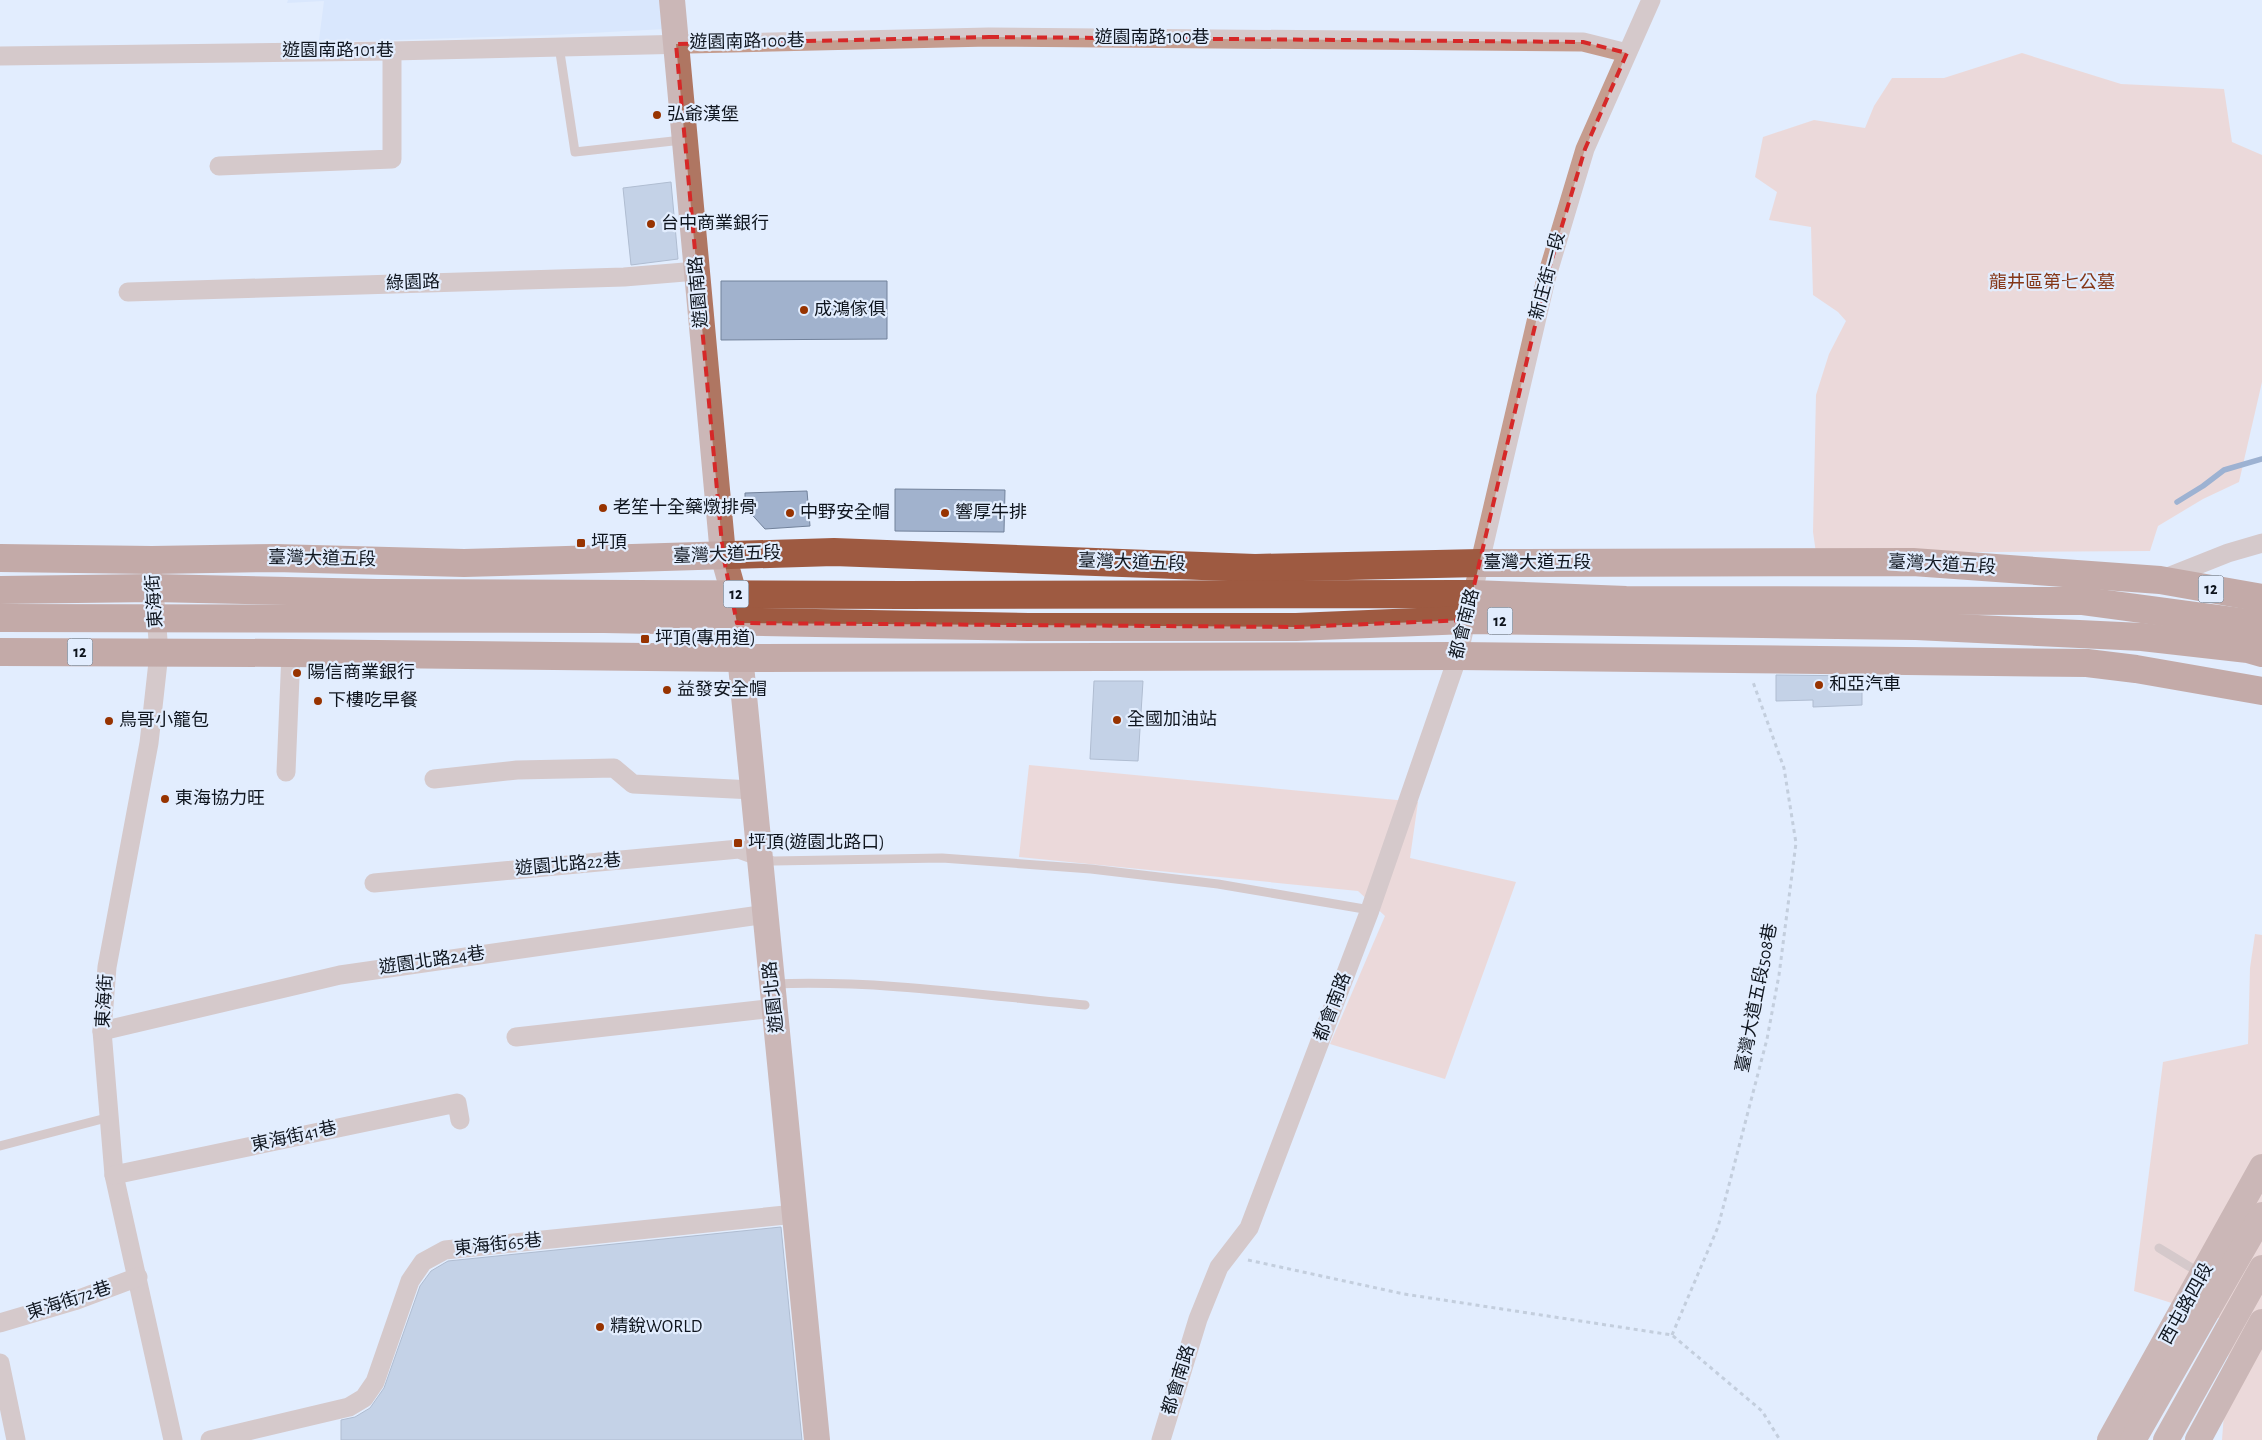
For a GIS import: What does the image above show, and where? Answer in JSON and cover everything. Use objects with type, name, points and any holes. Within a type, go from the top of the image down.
[{"type":"main road","name":"臺灣大道五段","points":[[0,558],[152,560],[275,558],[464,563],[834,552],[1255,568],[1480,563],[1913,562],[2160,580],[2262,598]]},
{"type":"main road","name":"臺灣大道五段","points":[[0,590],[153,588],[377,593],[1472,594],[1626,600],[2084,601],[2262,625]]},
{"type":"main road","name":"12","points":[[0,618],[604,619],[1028,627],[1257,627],[1466,620],[1935,627],[2142,637],[2248,649],[2262,653]]},
{"type":"main road","name":"12","points":[[0,652],[291,652],[740,658],[1458,656],[2087,663],[2156,672],[2262,691]]},
{"type":"street","name":"遊園南路","points":[[672,0],[723,555]]},
{"type":"street","name":"新庄街一段","points":[[1480,563],[1546,279],[1586,150],[1626,53],[1651,0]]},
{"type":"street","name":"遊園南路100巷","points":[[676,44],[989,37],[1574,41],[1626,53]]},
{"type":"street","name":"遊園南路101巷","points":[[0,56],[392,51],[676,44]]},
{"type":"street","points":[[219,166],[392,159],[392,51]]},
{"type":"street","name":"綠園路","points":[[128,292],[624,276],[697,271]]},
{"type":"street","points":[[2084,601],[2160,580],[2228,553],[2262,543]]},
{"type":"street","name":"遊園北路","points":[[723,555],[734,594],[737,622],[817,1440]]},
{"type":"street","name":"東海街","points":[[152,560],[159,653],[149,743],[106,967],[102,1031],[114,1175],[173,1440]]},
{"type":"street","name":"都會南路","points":[[1161,1440],[1198,1319],[1219,1267],[1249,1228],[1370,910],[1458,656],[1480,563]]},
{"type":"street","points":[[286,772],[291,652]]},
{"type":"street","points":[[434,779],[517,770],[614,768],[632,784],[753,790]]},
{"type":"street","name":"遊園北路22巷","points":[[374,883],[739,850],[761,857]]},
{"type":"street","name":"遊園北路24巷","points":[[102,1031],[340,975],[606,935],[766,914]]},
{"type":"street","points":[[516,1037],[774,996]]},
{"type":"street","name":"東海街41巷","points":[[114,1175],[457,1103],[460,1120]]},
{"type":"street","name":"西屯路四段","points":[[2112,1440],[2262,1167]]},
{"type":"street","name":"東海街65巷","points":[[210,1440],[349,1408],[364,1398],[375,1382],[410,1281],[423,1262],[445,1250],[795,1214]]},
{"type":"street","name":"西屯路四段","points":[[2133,1440],[2262,1215]]},
{"type":"street","points":[[2166,1440],[2262,1268]]},
{"type":"street","name":"東海街72巷","points":[[0,1323],[74,1301],[138,1277]]},
{"type":"street","points":[[2198,1440],[2262,1322]]},
{"type":"street","points":[[2112,1440],[2188,1346]]},
{"type":"street","points":[[0,1363],[6,1421],[16,1440]]},
{"type":"street","points":[[2180,1440],[2236,1368]]},
{"type":"lane","points":[[559,46],[575,152],[684,140]]},
{"type":"lane","points":[[761,857],[774,860],[942,858],[1091,869],[1218,884],[1370,910]]},
{"type":"lane","points":[[774,996],[812,983],[913,987],[1085,1005]]},
{"type":"lane","points":[[0,1146],[110,1117]]},
{"type":"lane","points":[[2160,1248],[2204,1275]]},
{"type":"path","name":"臺灣大道五段508巷","points":[[1672,1335],[1718,1227],[1767,1039],[1779,975],[1796,843],[1784,768],[1745,660]]},
{"type":"path","points":[[1228,1256],[1404,1294],[1672,1335],[1762,1411],[1780,1440]]},
{"type":"highlighted area","points":[[989,37],[1583,42],[1627,53],[1585,149],[1546,279],[1466,620],[1296,627],[737,623],[723,555],[676,44]]},
{"type":"shaded area","points":[[288,0],[662,0],[665,29],[553,35],[365,41],[319,40],[324,1],[287,3]]},
{"type":"green space","name":"龍井區第七公墓","points":[[2022,53],[2121,84],[2224,89],[2232,142],[2262,155],[2262,382],[2239,482],[2203,499],[2158,526],[2150,551],[1816,553],[1813,532],[1816,395],[1829,354],[1846,321],[1838,312],[1813,295],[1811,227],[1769,220],[1777,192],[1755,177],[1763,137],[1814,120],[1865,128],[1874,106],[1892,78],[1944,78]]},
{"type":"green space","points":[[1029,765],[1418,802],[1410,858],[1516,882],[1445,1079],[1330,1044],[1385,916],[1358,891],[1019,857]]},
{"type":"green space","points":[[2255,934],[2262,935],[2262,1440],[2222,1440],[2231,1322],[2134,1291],[2163,1062],[2248,1044],[2250,968]]},
{"type":"building","name":"台中商業銀行","points":[[671,182],[678,259],[631,265],[623,188]]},
{"type":"building","name":"成鴻傢俱","points":[[721,281],[887,281],[887,339],[721,340]]},
{"type":"building","points":[[895,489],[1005,490],[1004,532],[895,531]]},
{"type":"building","points":[[807,491],[810,526],[765,529],[745,507],[745,493]]},
{"type":"building","name":"和亞汽車","points":[[1776,675],[1862,676],[1862,705],[1813,707],[1813,700],[1776,701]]},
{"type":"building","name":"全國加油站","points":[[1094,681],[1143,681],[1138,761],[1090,759]]},
{"type":"building","name":"精銳WORLD","points":[[781,1227],[802,1440],[341,1440],[341,1420],[355,1417],[370,1408],[384,1388],[420,1286],[431,1271],[448,1261]]},
{"type":"waterway","points":[[2177,502],[2224,470],[2262,459]]},
{"type":"place","name":"弘爺漢堡","points":[[657,115]]},
{"type":"place","name":"台中商業銀行","points":[[651,224]]},
{"type":"place","name":"成鴻傢俱","points":[[804,310]]},
{"type":"place","name":"老笙十全藥燉排骨","points":[[603,508]]},
{"type":"place","name":"中野安全帽","points":[[790,513]]},
{"type":"place","name":"響厚牛排","points":[[945,513]]},
{"type":"place","name":"坪頂","points":[[581,543]]},
{"type":"place","name":"坪頂(專用道)","points":[[645,639]]},
{"type":"place","name":"陽信商業銀行","points":[[297,673]]},
{"type":"place","name":"和亞汽車","points":[[1819,685]]},
{"type":"place","name":"益發安全帽","points":[[667,690]]},
{"type":"place","name":"下樓吃早餐","points":[[318,701]]},
{"type":"place","name":"全國加油站","points":[[1117,720]]},
{"type":"place","name":"鳥哥小籠包","points":[[109,721]]},
{"type":"place","name":"東海協力旺","points":[[165,799]]},
{"type":"place","name":"坪頂(遊園北路口)","points":[[738,843]]},
{"type":"place","name":"精銳WORLD","points":[[600,1327]]}]
